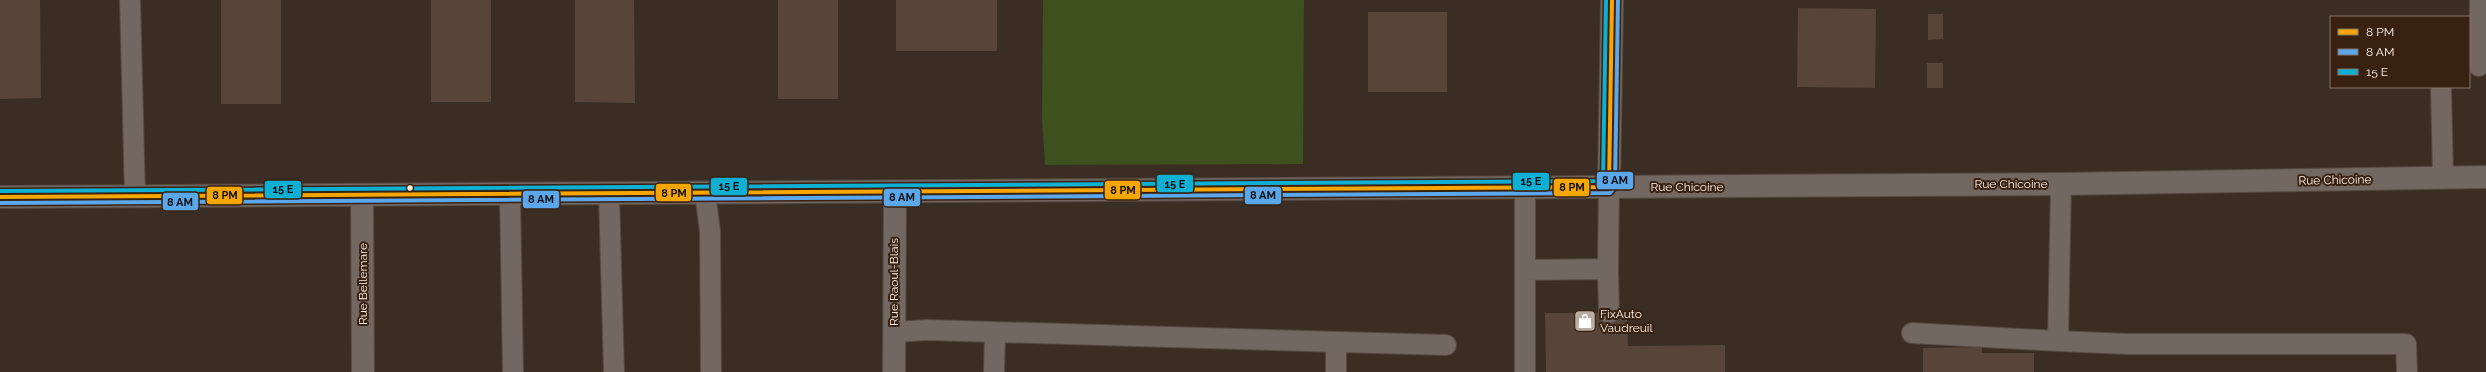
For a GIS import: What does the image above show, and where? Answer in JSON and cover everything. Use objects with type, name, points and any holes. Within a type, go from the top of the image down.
[{"type":"street","points":[[1609,187],[1612,0]]},
{"type":"street","name":"Rue Chicoine","points":[[0,198],[2062,184],[2486,177]]},
{"type":"street","name":"Rue Raoul-Blais","points":[[894,372],[895,192]]},
{"type":"street","name":"Rue Bellemare","points":[[362,196],[364,372]]},
{"type":"lane","points":[[130,0],[135,197]]},
{"type":"lane","points":[[2478,67],[2480,0]]},
{"type":"lane","points":[[2441,88],[2443,178]]},
{"type":"lane","points":[[2058,341],[2062,184]]},
{"type":"lane","points":[[1525,187],[1525,372]]},
{"type":"lane","points":[[1609,187],[1609,313]]},
{"type":"lane","points":[[705,193],[710,231],[711,372]]},
{"type":"lane","points":[[609,194],[614,372]]},
{"type":"lane","points":[[510,195],[513,372]]},
{"type":"lane","points":[[1525,270],[1608,269]]},
{"type":"lane","points":[[894,332],[927,330],[1446,345]]},
{"type":"lane","points":[[994,332],[994,372]]},
{"type":"lane","points":[[1912,333],[2128,344],[2406,344],[2407,372]]},
{"type":"lane","points":[[1336,342],[1336,372]]},
{"type":"green space","points":[[1043,0],[1304,0],[1303,164],[1045,165],[1042,119]]},
{"type":"building","points":[[0,0],[40,0],[41,98],[0,99]]},
{"type":"building","points":[[221,0],[281,0],[281,104],[221,104]]},
{"type":"building","points":[[431,0],[491,0],[491,102],[431,102]]},
{"type":"building","points":[[575,0],[634,0],[635,103],[575,102]]},
{"type":"building","points":[[778,0],[838,0],[838,99],[778,99]]},
{"type":"building","points":[[896,0],[997,0],[997,51],[896,51]]},
{"type":"building","points":[[1798,8],[1876,9],[1875,88],[1797,87]]},
{"type":"building","points":[[1368,12],[1447,12],[1447,92],[1368,92]]},
{"type":"building","points":[[1928,14],[1943,14],[1943,39],[1928,40]]},
{"type":"building","points":[[1927,63],[1943,63],[1943,88],[1927,88]]},
{"type":"building","points":[[1545,313],[1627,313],[1628,346],[1725,345],[1725,372],[1546,372]]},
{"type":"building","points":[[1982,347],[1982,353],[2034,353],[2034,372],[1923,372],[1923,348]]},
{"type":"transit line","points":[[0,191],[1603,181],[1606,0]]},
{"type":"transit line","points":[[0,197],[1609,187],[1612,0]]},
{"type":"transit line","points":[[0,203],[1610,193],[1615,187],[1618,0]]},
{"type":"place","name":"FixAuto Vaudreuil","points":[[1585,321]]}]
